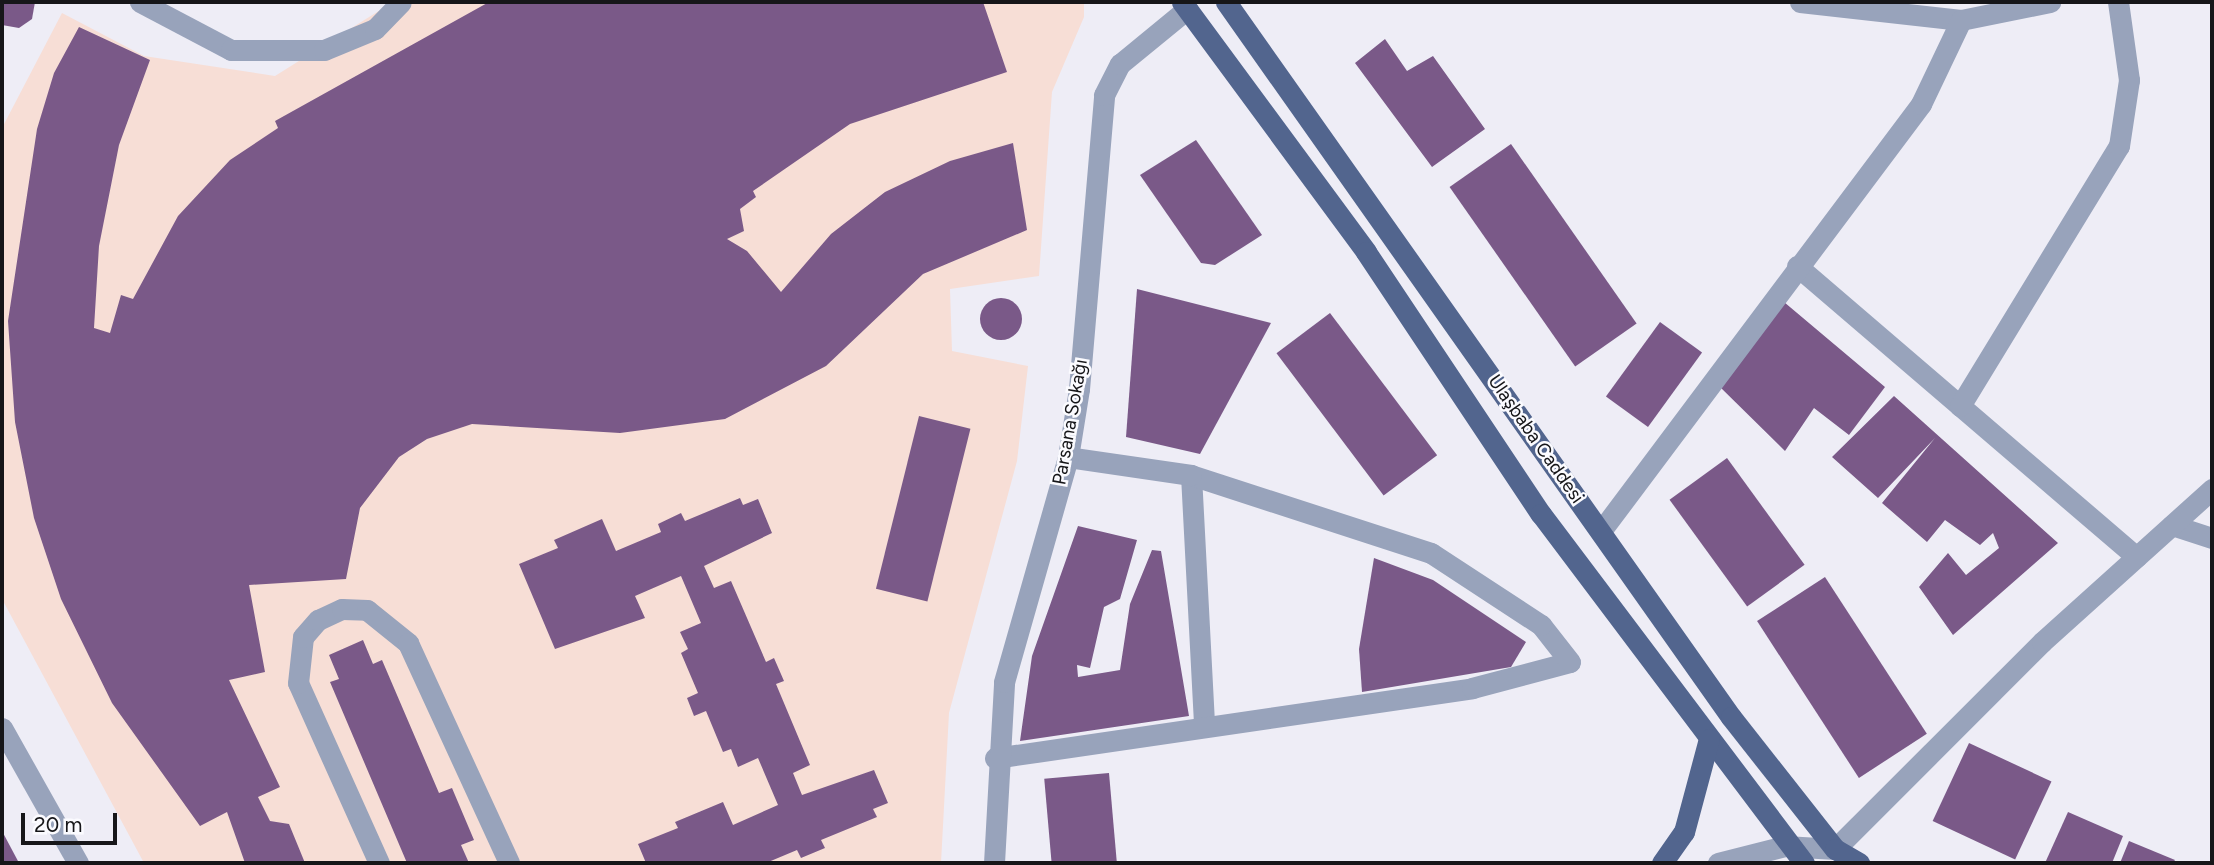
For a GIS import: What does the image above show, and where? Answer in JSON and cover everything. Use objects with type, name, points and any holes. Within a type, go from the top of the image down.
[{"type":"main road","name":"Ulaşbaba Caddesi","points":[[1226,2],[1601,531],[1835,849],[1859,863]]},
{"type":"main road","name":"Ulaşbaba Caddesi","points":[[1185,6],[1366,252],[1541,514],[1709,739],[1785,846],[1804,863]]},
{"type":"main road","points":[[1662,863],[1684,832],[1709,739]]},
{"type":"street","points":[[140,2],[230,50],[324,50],[375,29],[401,2]]},
{"type":"street","points":[[1800,2],[1961,19],[2050,2]]},
{"type":"street","points":[[1959,406],[2119,146],[2129,80],[2119,2]]},
{"type":"street","name":"Parsana Sokağı","points":[[994,863],[995,758],[1023,603],[1068,457],[1104,96],[1120,64],[1185,6]]},
{"type":"street","points":[[1601,531],[1797,266],[1922,104],[1961,19]]},
{"type":"street","points":[[1797,266],[2136,557]]},
{"type":"street","points":[[995,758],[1472,688],[1570,662],[1541,625],[1431,553],[1191,475],[1068,457]]},
{"type":"street","points":[[1191,475],[1204,726]]},
{"type":"street","points":[[1718,863],[1785,846],[1835,849],[2136,557],[2212,489]]},
{"type":"street","points":[[2172,526],[2212,538]]},
{"type":"street","points":[[379,863],[298,683],[296,657],[303,637],[318,620],[342,609],[367,610],[408,643],[509,863]]},
{"type":"street","points":[[2,728],[78,863]]},
{"type":"shaded area","points":[[393,2],[1084,2],[1084,17],[1052,92],[1039,276],[950,289],[952,351],[1028,366],[1017,461],[949,713],[941,863],[144,863],[2,599],[2,128],[62,13],[144,56],[275,76]]},
{"type":"building","points":[[2,2],[35,2],[32,19],[19,28],[2,25]]},
{"type":"building","points":[[489,2],[983,2],[1007,72],[850,124],[753,191],[756,197],[740,209],[744,231],[727,239],[747,251],[781,292],[831,234],[885,192],[950,161],[1013,143],[1027,230],[923,274],[826,366],[725,419],[620,433],[472,424],[427,439],[399,457],[360,508],[346,579],[249,585],[265,672],[229,680],[280,787],[258,797],[270,821],[289,824],[305,863],[245,863],[227,812],[200,826],[112,703],[61,599],[34,518],[15,422],[8,321],[37,129],[54,73],[79,27],[150,60],[119,145],[99,246],[94,328],[110,333],[121,295],[133,299],[178,216],[230,160],[278,128],[275,121]]},
{"type":"building","points":[[1385,39],[1407,71],[1433,56],[1485,129],[1432,167],[1355,63]]},
{"type":"building","points":[[1196,140],[1262,235],[1215,265],[1201,263],[1140,175]]},
{"type":"building","points":[[1511,144],[1637,323],[1575,366],[1450,187]]},
{"type":"building","points":[[1137,289],[1271,323],[1200,454],[1126,437]]},
{"type":"building","points":[[1001,298],[1016,304],[1022,319],[1016,334],[1001,340],[986,334],[980,319],[986,304]]},
{"type":"building","points":[[1784,302],[1885,387],[1849,435],[1814,408],[1785,451],[1719,386]]},
{"type":"building","points":[[1330,313],[1437,455],[1384,495],[1276,353]]},
{"type":"building","points":[[1660,322],[1702,353],[1648,427],[1606,396]]},
{"type":"building","points":[[1894,396],[2058,543],[1953,635],[1919,587],[1948,553],[1966,575],[1999,548],[1993,533],[1980,545],[1945,520],[1927,542],[1882,503],[1935,438],[1878,498],[1832,457]]},
{"type":"building","points":[[919,416],[970,429],[927,602],[876,589]]},
{"type":"building","points":[[1727,458],[1805,565],[1747,607],[1670,500]]},
{"type":"building","points":[[740,498],[743,505],[758,499],[772,533],[704,566],[714,588],[731,581],[766,662],[774,658],[784,681],[776,684],[810,765],[793,773],[802,795],[874,770],[888,803],[873,809],[877,817],[821,840],[825,848],[801,858],[797,850],[766,863],[646,863],[638,844],[678,828],[675,822],[723,802],[733,825],[778,805],[758,758],[738,767],[731,749],[723,752],[706,711],[694,716],[687,698],[698,693],[681,653],[688,649],[680,632],[701,623],[681,576],[635,596],[645,618],[555,649],[519,564],[558,548],[554,540],[602,519],[616,551],[661,532],[658,524],[681,513],[685,521]]},
{"type":"building","points":[[1078,526],[1137,540],[1120,599],[1104,607],[1090,668],[1077,665],[1078,677],[1120,670],[1130,604],[1152,550],[1161,551],[1189,716],[1020,741],[1032,656]]},
{"type":"building","points":[[1374,558],[1433,580],[1526,642],[1511,667],[1362,692],[1359,649]]},
{"type":"building","points":[[1825,577],[1927,734],[1859,778],[1757,621]]},
{"type":"building","points":[[363,640],[373,664],[382,660],[439,793],[452,788],[474,840],[461,845],[469,863],[407,863],[330,682],[339,679],[329,655]]},
{"type":"building","points":[[1969,743],[2051,781],[2015,859],[1933,821]]},
{"type":"building","points":[[1109,773],[1117,862],[1052,863],[1044,779]]},
{"type":"building","points":[[2068,812],[2123,836],[2112,863],[2045,863]]},
{"type":"building","points":[[2,831],[19,863],[2,863]]},
{"type":"building","points":[[2129,841],[2175,860],[2173,863],[2120,863]]}]
